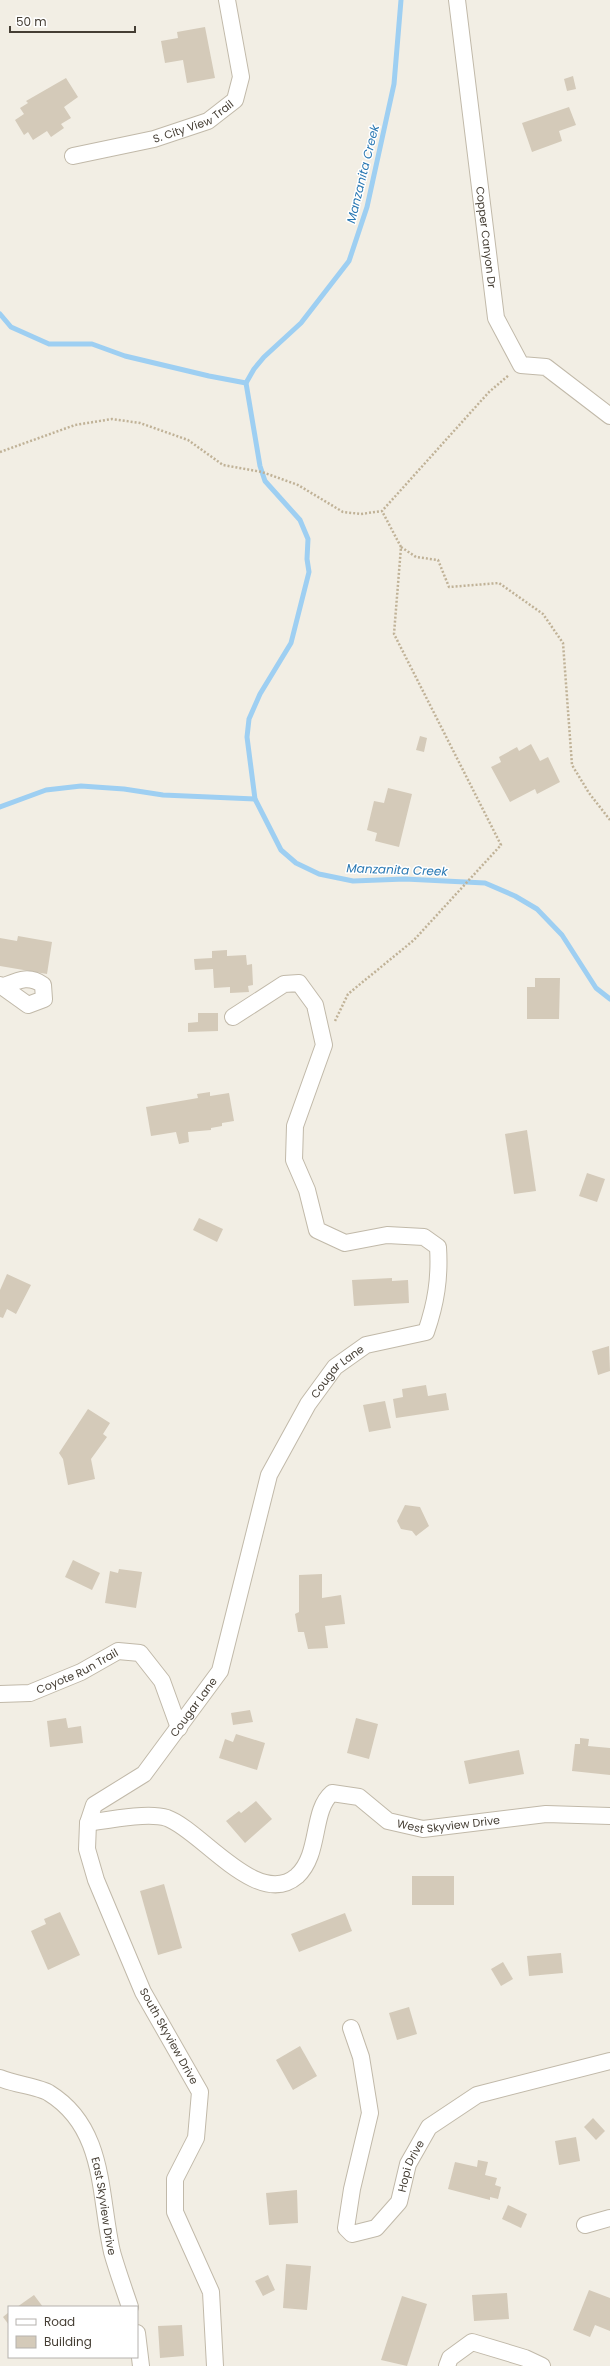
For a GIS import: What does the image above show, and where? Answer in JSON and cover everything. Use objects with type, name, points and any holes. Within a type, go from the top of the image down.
[{"type":"street","name":"S. City View Trail","points":[[73,156],[154,139],[208,122],[235,100],[241,77],[227,0]]},
{"type":"street","name":"Copper Canyon Dr","points":[[457,0],[496,318],[521,365]]},
{"type":"street","points":[[521,365],[546,367],[610,416]]},
{"type":"street","points":[[233,1017],[284,984],[299,983],[315,1005],[324,1045]]},
{"type":"street","name":"Cougar Lane","points":[[88,1823],[94,1805],[144,1774],[220,1670],[269,1475],[308,1404],[335,1367],[366,1345],[426,1332],[435,1306],[440,1272],[438,1247],[424,1237],[387,1235],[345,1243],[318,1230],[307,1190],[294,1160],[295,1126],[324,1045]]},
{"type":"street","name":"Coyote Run Trail","points":[[0,1694],[30,1693],[81,1672],[118,1651],[140,1653],[162,1681],[179,1728]]},
{"type":"street","name":"West Skyview Drive","points":[[88,1823],[130,1817],[166,1818],[189,1829],[220,1857],[255,1881],[280,1883],[297,1876],[312,1852],[325,1800],[332,1793],[359,1797],[388,1821],[423,1829],[546,1814],[610,1816]]},
{"type":"street","name":"South Skyview Drive","points":[[88,1823],[87,1849],[96,1880],[143,1992],[200,2092],[196,2138],[175,2179],[175,2212],[211,2292],[215,2366]]},
{"type":"street","name":"Hopi Drive","points":[[351,2028],[361,2057],[370,2114],[352,2189],[346,2228],[352,2234],[376,2228],[399,2202],[408,2164],[428,2127],[477,2095],[610,2061]]},
{"type":"street","name":"East Skyview Drive","points":[[0,2078],[15,2084],[49,2092],[70,2111],[90,2138],[101,2182],[112,2252],[130,2306]]},
{"type":"street","points":[[585,2225],[610,2218]]},
{"type":"street","points":[[138,2341],[141,2366]]},
{"type":"street","points":[[447,2366],[450,2358],[472,2342],[526,2358],[542,2366]]},
{"type":"path","points":[[0,452],[75,425],[112,419],[140,423],[188,440],[223,465],[262,472],[298,484],[343,512],[361,514],[382,511],[489,392],[521,365]]},
{"type":"path","points":[[382,511],[401,547],[416,556],[438,560],[449,587],[499,583],[543,614],[563,643],[572,765],[589,793],[610,820]]},
{"type":"path","points":[[324,1045],[348,994],[414,940],[502,844],[394,634],[401,547]]},
{"type":"building","points":[[205,27],[215,78],[187,83],[183,60],[165,63],[161,41],[178,38],[177,32]]},
{"type":"building","points":[[573,76],[576,89],[567,91],[564,79]]},
{"type":"building","points":[[66,78],[78,97],[64,107],[71,118],[61,124],[64,128],[51,137],[47,131],[33,140],[28,132],[24,135],[15,120],[24,114],[20,108],[28,103],[26,101]]},
{"type":"building","points":[[569,107],[576,125],[559,131],[562,141],[532,152],[522,123]]},
{"type":"building","points":[[420,736],[427,738],[424,752],[416,750]]},
{"type":"building","points":[[531,744],[540,761],[548,757],[560,782],[537,794],[535,789],[510,802],[491,767],[501,762],[499,757],[517,747],[519,751]]},
{"type":"building","points":[[388,788],[412,794],[399,847],[375,841],[377,833],[367,830],[374,801],[384,803]]},
{"type":"building","points":[[18,936],[52,942],[47,974],[0,966],[0,938],[17,941]]},
{"type":"building","points":[[227,950],[227,956],[246,955],[247,965],[252,964],[253,985],[248,986],[249,992],[230,993],[230,987],[214,988],[213,969],[195,970],[194,959],[212,958],[212,951]]},
{"type":"building","points":[[535,978],[560,978],[559,1019],[527,1019],[527,987],[535,987]]},
{"type":"building","points":[[198,1013],[218,1013],[218,1031],[188,1032],[188,1023],[198,1022]]},
{"type":"building","points":[[210,1092],[210,1096],[229,1093],[234,1121],[222,1123],[222,1126],[211,1128],[211,1130],[188,1132],[189,1142],[179,1144],[176,1132],[151,1136],[146,1107],[198,1098],[197,1094]]},
{"type":"building","points":[[527,1130],[536,1191],[514,1194],[505,1134]]},
{"type":"building","points":[[587,1173],[605,1179],[597,1202],[579,1196]]},
{"type":"building","points":[[199,1218],[223,1229],[217,1242],[193,1230]]},
{"type":"building","points":[[7,1274],[31,1285],[16,1314],[7,1309],[3,1318],[0,1317],[0,1290]]},
{"type":"building","points":[[392,1278],[392,1281],[408,1280],[409,1303],[354,1306],[352,1280]]},
{"type":"building","points":[[609,1346],[610,1371],[598,1375],[592,1351]]},
{"type":"building","points":[[426,1385],[428,1396],[446,1393],[449,1410],[396,1418],[393,1399],[403,1397],[402,1389]]},
{"type":"building","points":[[385,1401],[391,1428],[369,1432],[363,1405]]},
{"type":"building","points":[[88,1409],[110,1423],[103,1434],[107,1437],[91,1459],[95,1479],[68,1485],[63,1459],[59,1453]]},
{"type":"building","points":[[405,1505],[420,1507],[429,1526],[416,1536],[412,1531],[401,1529],[397,1521]]},
{"type":"building","points":[[73,1560],[100,1573],[92,1590],[65,1577]]},
{"type":"building","points":[[119,1569],[142,1572],[136,1608],[105,1603],[110,1571],[118,1573]]},
{"type":"building","points":[[322,1574],[322,1598],[341,1595],[345,1624],[325,1626],[328,1648],[308,1649],[304,1632],[298,1632],[295,1614],[299,1612],[299,1575]]},
{"type":"building","points":[[250,1710],[253,1722],[233,1725],[231,1713]]},
{"type":"building","points":[[66,1718],[68,1728],[81,1726],[83,1743],[50,1747],[47,1721]]},
{"type":"building","points":[[356,1718],[378,1724],[369,1759],[347,1753]]},
{"type":"building","points":[[236,1734],[265,1743],[257,1770],[219,1758],[225,1739],[233,1742]]},
{"type":"building","points":[[580,1738],[589,1739],[588,1746],[610,1748],[610,1775],[572,1771],[575,1744],[580,1744]]},
{"type":"building","points":[[519,1750],[524,1774],[469,1784],[464,1761]]},
{"type":"building","points":[[256,1801],[272,1819],[245,1843],[226,1821],[239,1811],[241,1813]]},
{"type":"building","points":[[412,1876],[454,1876],[454,1905],[412,1905]]},
{"type":"building","points":[[164,1884],[182,1948],[158,1955],[140,1891]]},
{"type":"building","points":[[60,1912],[80,1955],[48,1970],[31,1931],[46,1924],[44,1919]]},
{"type":"building","points":[[345,1913],[352,1931],[299,1952],[291,1934]]},
{"type":"building","points":[[561,1953],[563,1973],[529,1976],[527,1956]]},
{"type":"building","points":[[503,1962],[513,1979],[501,1986],[491,1969]]},
{"type":"building","points":[[409,2007],[417,2034],[397,2040],[389,2013]]},
{"type":"building","points":[[300,2046],[317,2076],[293,2090],[276,2060]]},
{"type":"building","points":[[593,2118],[605,2131],[596,2140],[584,2127]]},
{"type":"building","points":[[576,2137],[580,2161],[559,2165],[555,2141]]},
{"type":"building","points":[[478,2160],[488,2162],[485,2175],[497,2178],[495,2185],[501,2187],[498,2199],[490,2197],[490,2200],[448,2189],[455,2162],[477,2167]]},
{"type":"building","points":[[297,2190],[298,2223],[269,2225],[266,2193]]},
{"type":"building","points":[[508,2205],[527,2214],[521,2228],[502,2219]]},
{"type":"building","points":[[286,2264],[311,2266],[307,2310],[283,2308]]},
{"type":"building","points":[[268,2275],[275,2290],[263,2296],[255,2281]]},
{"type":"building","points":[[589,2290],[610,2298],[610,2331],[595,2325],[590,2337],[573,2330]]},
{"type":"building","points":[[507,2293],[509,2319],[474,2321],[472,2295]]},
{"type":"building","points":[[34,2295],[42,2306],[18,2306]]},
{"type":"building","points":[[402,2296],[427,2304],[407,2366],[381,2360]]},
{"type":"building","points":[[8,2313],[8,2324],[3,2317]]},
{"type":"building","points":[[182,2325],[184,2356],[160,2358],[158,2326]]},
{"type":"waterway","name":"Manzanita Creek","points":[[401,0],[394,84],[367,207],[349,261],[301,323],[264,357],[254,369],[246,383],[260,466],[265,481],[300,520],[308,539],[307,559],[309,572],[291,643],[260,694],[249,719],[247,737],[255,799],[281,850],[296,863],[319,874],[353,881],[405,879],[485,883],[515,896],[537,909],[562,935],[596,988],[610,999]]},
{"type":"waterway","points":[[0,314],[11,327],[49,344],[92,344],[125,356],[209,376],[246,383]]},
{"type":"waterway","points":[[0,807],[46,790],[81,786],[124,789],[163,795],[255,799]]}]
